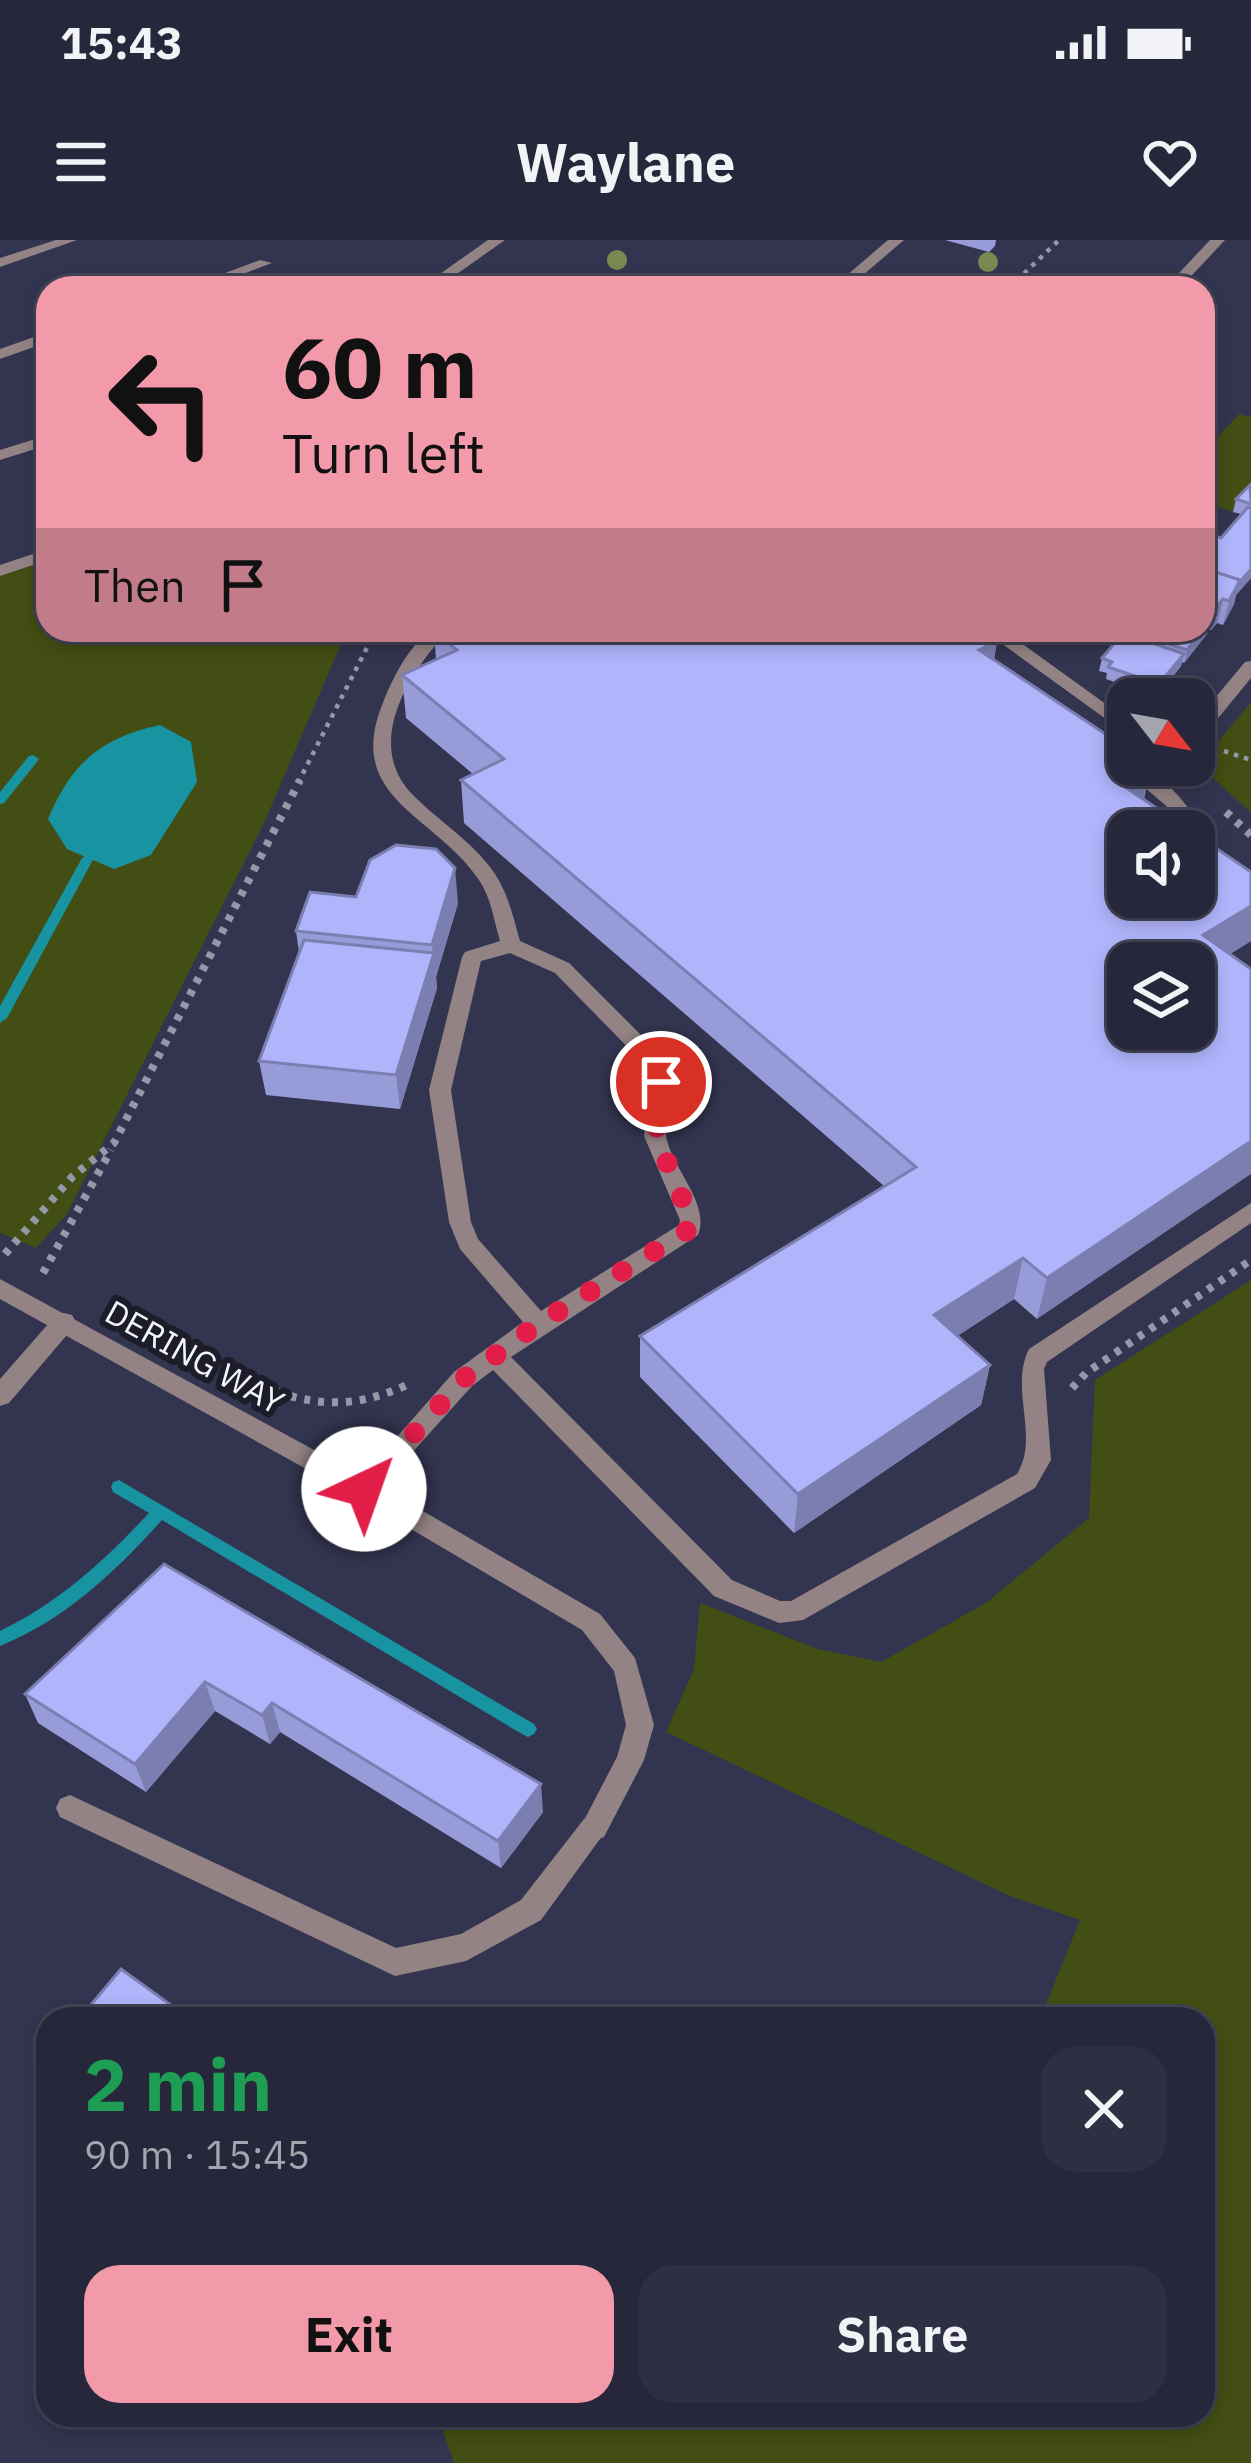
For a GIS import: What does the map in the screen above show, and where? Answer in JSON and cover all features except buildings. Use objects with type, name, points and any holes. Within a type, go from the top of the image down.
[{"type":"street","points":[[0,263],[70,240]]},
{"type":"street","points":[[854,276],[897,240]]},
{"type":"street","points":[[1184,276],[1218,240]]},
{"type":"street","points":[[443,276],[489,241]]},
{"type":"street","points":[[227,276],[265,263]]},
{"type":"street","points":[[0,354],[36,341]]},
{"type":"street","points":[[0,455],[36,444]]},
{"type":"street","points":[[0,571],[36,558]]},
{"type":"street","points":[[427,642],[386,709],[379,733],[380,764],[391,785],[483,871],[495,890],[511,945]]},
{"type":"street","points":[[1008,642],[1107,714]]},
{"type":"street","points":[[1215,710],[1251,666]]},
{"type":"street","points":[[1101,745],[1178,810]]},
{"type":"street","points":[[364,1489],[463,1379],[494,1354],[690,1229],[691,1220],[656,1136],[662,1074],[658,1064],[562,968],[511,945],[472,957],[440,1090],[462,1230],[538,1324]]},
{"type":"street","points":[[494,1354],[723,1588],[779,1612],[794,1612],[1026,1481],[1039,1460],[1032,1370],[1037,1356],[1251,1213]]},
{"type":"street","name":"DERING WAY","points":[[9,1292],[564,1603],[591,1622],[622,1658],[637,1697],[639,1736],[594,1828],[531,1910],[466,1947],[395,1962],[70,1808]]},
{"type":"street","points":[[0,1396],[64,1322]]},
{"type":"path","points":[[1022,276],[1059,240]]},
{"type":"path","points":[[9,1292],[55,1258],[370,642]]},
{"type":"path","points":[[0,1260],[73,1176],[114,1143]]},
{"type":"path","points":[[1072,1411],[1077,1380],[1251,1261]]},
{"type":"shaded area","points":[[1239,414],[1251,417],[1251,498],[1246,497],[1233,512],[1215,506],[1215,440]]},
{"type":"shaded area","points":[[36,564],[36,642],[342,642],[264,823],[67,1214],[36,1248],[0,1233],[0,576]]},
{"type":"shaded area","points":[[1251,702],[1251,813],[1215,780],[1215,746]]},
{"type":"shaded area","points":[[160,725],[191,742],[197,782],[151,855],[114,869],[67,849],[48,819],[67,783],[104,746]]},
{"type":"shaded area","points":[[1251,1280],[1251,2463],[454,2463],[441,2427],[1215,2427],[1215,2007],[1045,2007],[1080,1920],[1010,1896],[666,1732],[694,1669],[700,1603],[818,1649],[881,1662],[986,1603],[1089,1518],[1095,1380]]},
{"type":"waterway","points":[[0,800],[33,759]]},
{"type":"waterway","points":[[0,1018],[88,858]]},
{"type":"waterway","points":[[119,1487],[160,1511]]},
{"type":"waterway","points":[[0,1639],[88,1585],[160,1511]]},
{"type":"waterway","points":[[160,1511],[528,1729]]},
{"type":"route","points":[[364,1489],[463,1379],[494,1354],[690,1229],[691,1220],[656,1136],[661,1082]]}]
